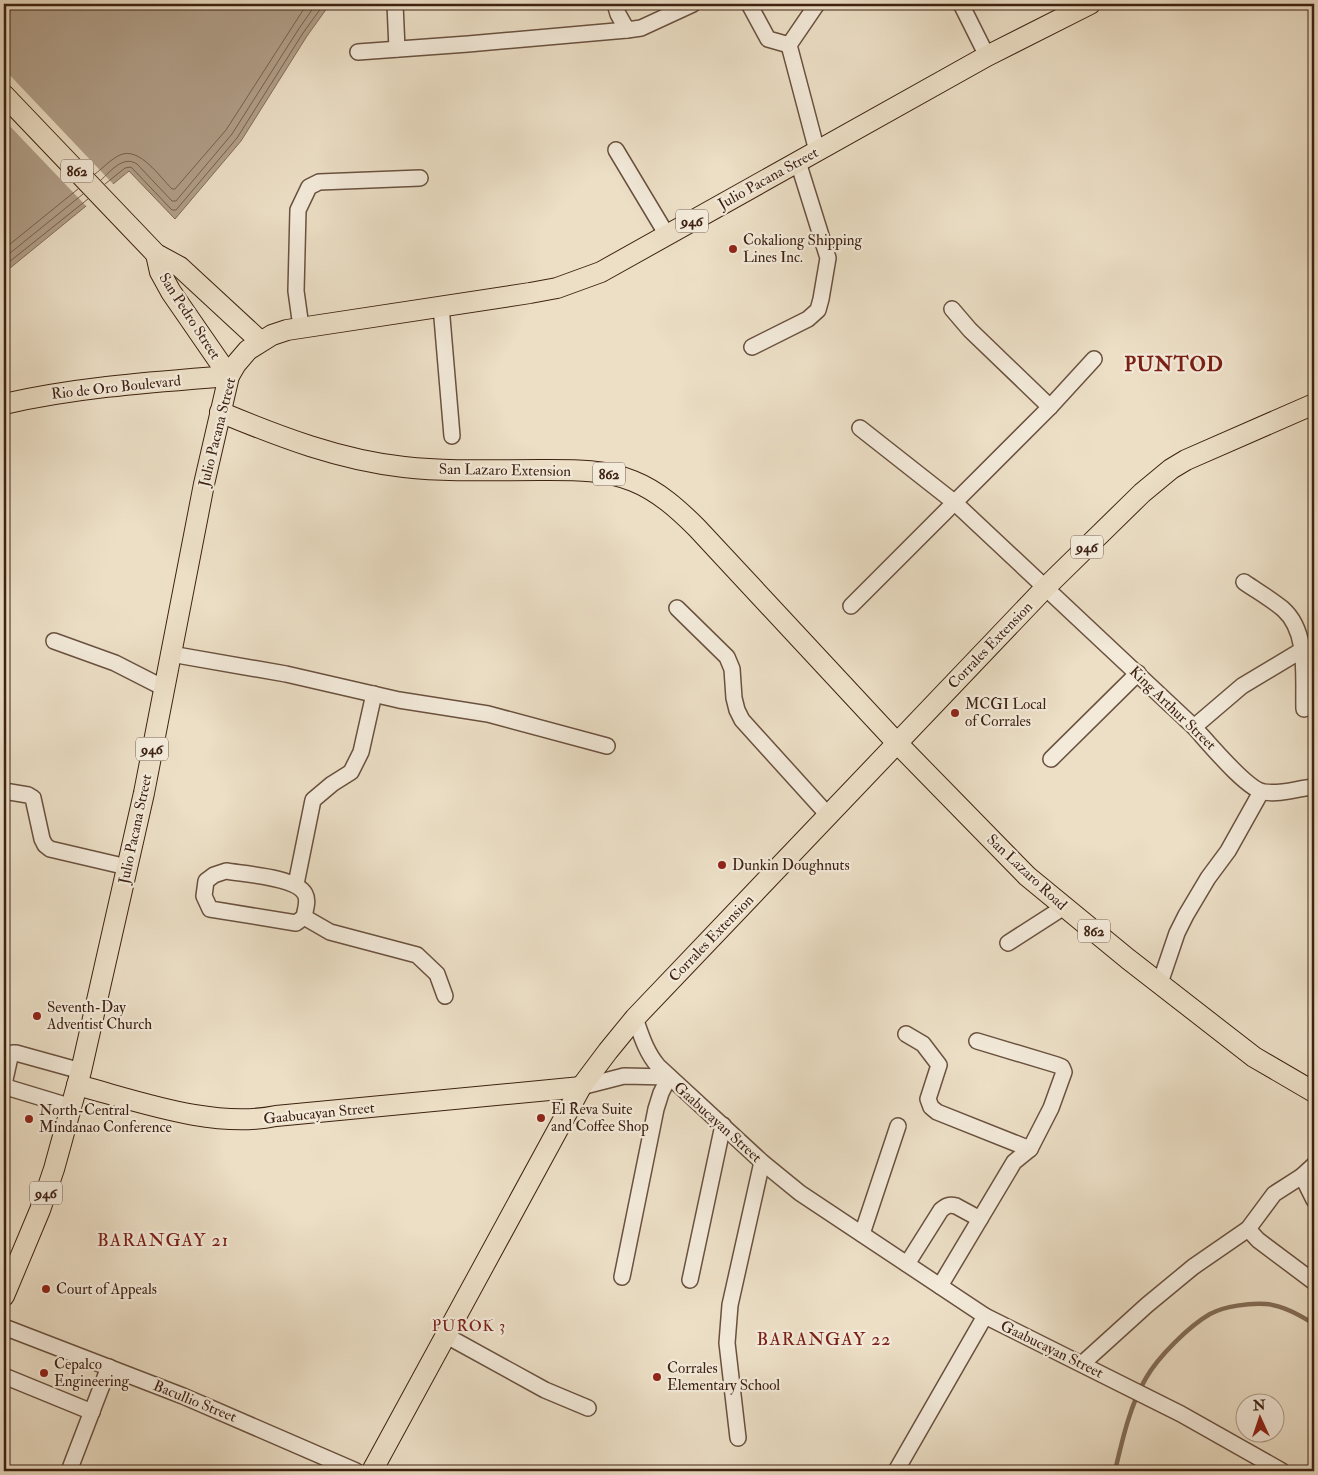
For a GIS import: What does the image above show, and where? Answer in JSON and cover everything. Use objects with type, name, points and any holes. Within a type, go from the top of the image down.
[{"type":"main road","name":"Julio Pacana Street","points":[[4,1296],[40,1210],[72,1106],[144,793],[220,412],[230,376],[241,356],[260,341],[272,335],[301,327],[530,293],[578,281],[600,272],[1069,9],[1090,4]]},
{"type":"main road","name":"San Pedro Street","points":[[4,95],[153,251],[180,267],[260,341]]},
{"type":"main road","name":"San Pedro Street","points":[[153,251],[160,272],[171,292],[230,376]]},
{"type":"main road","name":"Rio de Oro Boulevard","points":[[4,404],[79,390],[230,376]]},
{"type":"main road","name":"Corrales Extension","points":[[372,1471],[581,1087],[635,1018],[1045,588],[1142,493],[1171,469],[1209,449],[1314,404]]},
{"type":"main road","name":"San Lazaro Extension","points":[[220,412],[315,448],[372,463],[438,470],[599,472],[635,482],[667,500],[682,513],[897,743]]},
{"type":"main road","name":"San Lazaro Road","points":[[897,743],[1027,876],[1064,907],[1254,1057],[1314,1092]]},
{"type":"main road","name":"Gaabucayan Street","points":[[79,1078],[178,1112],[237,1120],[258,1120],[276,1116],[581,1087]]},
{"type":"street","points":[[395,4],[398,49]]},
{"type":"street","points":[[615,4],[627,30]]},
{"type":"street","points":[[358,52],[641,28],[693,4]]},
{"type":"street","points":[[749,4],[768,39],[789,45]]},
{"type":"street","points":[[817,4],[789,45],[817,151]]},
{"type":"street","points":[[961,4],[987,56]]},
{"type":"street","points":[[616,150],[667,235]]},
{"type":"street","points":[[752,347],[808,318],[818,310],[822,299],[828,258],[798,162]]},
{"type":"street","points":[[301,327],[296,291],[298,210],[309,187],[319,182],[420,178]]},
{"type":"street","points":[[441,306],[452,436]]},
{"type":"street","points":[[952,308],[970,330],[1050,407]]},
{"type":"street","points":[[851,606],[1050,407],[1094,359]]},
{"type":"street","name":"King Arthur Street","points":[[860,428],[954,502],[1194,726],[1227,763],[1251,786],[1262,792]]},
{"type":"street","points":[[1244,582],[1284,610],[1296,627],[1302,650],[1304,709]]},
{"type":"street","points":[[677,608],[727,658],[732,669],[734,698],[742,720],[828,815]]},
{"type":"street","points":[[54,641],[115,663],[164,688]]},
{"type":"street","points":[[1194,726],[1242,686],[1302,650]]},
{"type":"street","points":[[171,654],[286,674],[400,700],[488,714],[606,746]]},
{"type":"street","points":[[1051,759],[1138,673]]},
{"type":"street","points":[[296,884],[313,800],[332,784],[351,772],[361,752],[374,694]]},
{"type":"street","points":[[1160,983],[1177,933],[1186,915],[1208,878],[1228,851],[1262,792],[1270,793],[1314,787]]},
{"type":"street","points":[[4,791],[28,795],[33,798],[42,839],[50,849],[127,867]]},
{"type":"street","points":[[226,871],[296,884],[305,894],[307,902],[304,917],[296,923],[210,909],[204,896],[206,881],[214,875],[226,871]]},
{"type":"street","points":[[1008,942],[1064,907]]},
{"type":"street","points":[[304,917],[330,932],[417,956],[437,974],[445,996]]},
{"type":"street","points":[[622,1277],[656,1109],[669,1076],[649,1054],[635,1018]]},
{"type":"street","points":[[906,1034],[923,1044],[938,1065],[928,1099],[931,1107],[937,1112],[1030,1149]]},
{"type":"street","points":[[940,1286],[1014,1162],[1030,1149],[1051,1108],[1064,1072],[1057,1065],[977,1041]]},
{"type":"street","points":[[72,1106],[6,1087],[4,1084],[10,1057],[16,1053],[79,1078]]},
{"type":"street","name":"Gaabucayan Street","points":[[581,1087],[624,1076],[669,1076],[762,1162],[800,1193],[985,1316],[1181,1414],[1282,1471]]},
{"type":"street","points":[[690,1280],[723,1125]]},
{"type":"street","points":[[862,1234],[898,1126]]},
{"type":"street","points":[[738,1438],[727,1343],[730,1305],[762,1162]]},
{"type":"street","points":[[1082,1363],[1194,1267],[1248,1228],[1274,1194],[1302,1176],[1314,1165]]},
{"type":"street","points":[[1302,1176],[1314,1200]]},
{"type":"street","points":[[906,1264],[941,1210],[946,1206],[956,1206],[980,1219]]},
{"type":"street","points":[[1248,1228],[1258,1240],[1314,1282]]},
{"type":"street","points":[[896,1471],[985,1316]]},
{"type":"street","name":"Bacullio Street","points":[[4,1327],[253,1425],[356,1471]]},
{"type":"street","points":[[445,1335],[545,1390],[588,1408]]},
{"type":"street","points":[[69,1471],[109,1367]]},
{"type":"street","points":[[4,1376],[92,1412]]},
{"type":"water","points":[[4,4],[330,4],[307,36],[241,141],[175,219],[129,171],[4,273]]},
{"type":"pier","points":[[4,69],[115,186],[88,208],[4,120]]},
{"type":"waterway","points":[[1115,1471],[1131,1411],[1146,1378],[1166,1352],[1202,1319],[1216,1311],[1230,1307],[1266,1304],[1285,1308],[1314,1324]]},
{"type":"place","name":"Cokaliong Shipping Lines Inc.","points":[[733,249]]},
{"type":"place","name":"MCGI Local of Corrales","points":[[955,713]]},
{"type":"place","name":"Dunkin Doughnuts","points":[[722,865]]},
{"type":"place","name":"Seventh-Day Adventist Church","points":[[37,1016]]},
{"type":"place","name":"El Reva Suite and Coffee Shop","points":[[541,1118]]},
{"type":"place","name":"North-Central Mindanao Conference","points":[[29,1119]]},
{"type":"place","name":"Court of Appeals","points":[[46,1289]]},
{"type":"place","name":"Cepalco Engineering","points":[[44,1373]]},
{"type":"place","name":"Corrales Elementary School","points":[[657,1377]]},
{"type":"district","name":"PUNTOD","points":[[1174,364]]},
{"type":"district","name":"BARANGAY 21","points":[[163,1240]]},
{"type":"district","name":"PUROK 3","points":[[469,1325]]},
{"type":"district","name":"BARANGAY 22","points":[[824,1339]]}]
